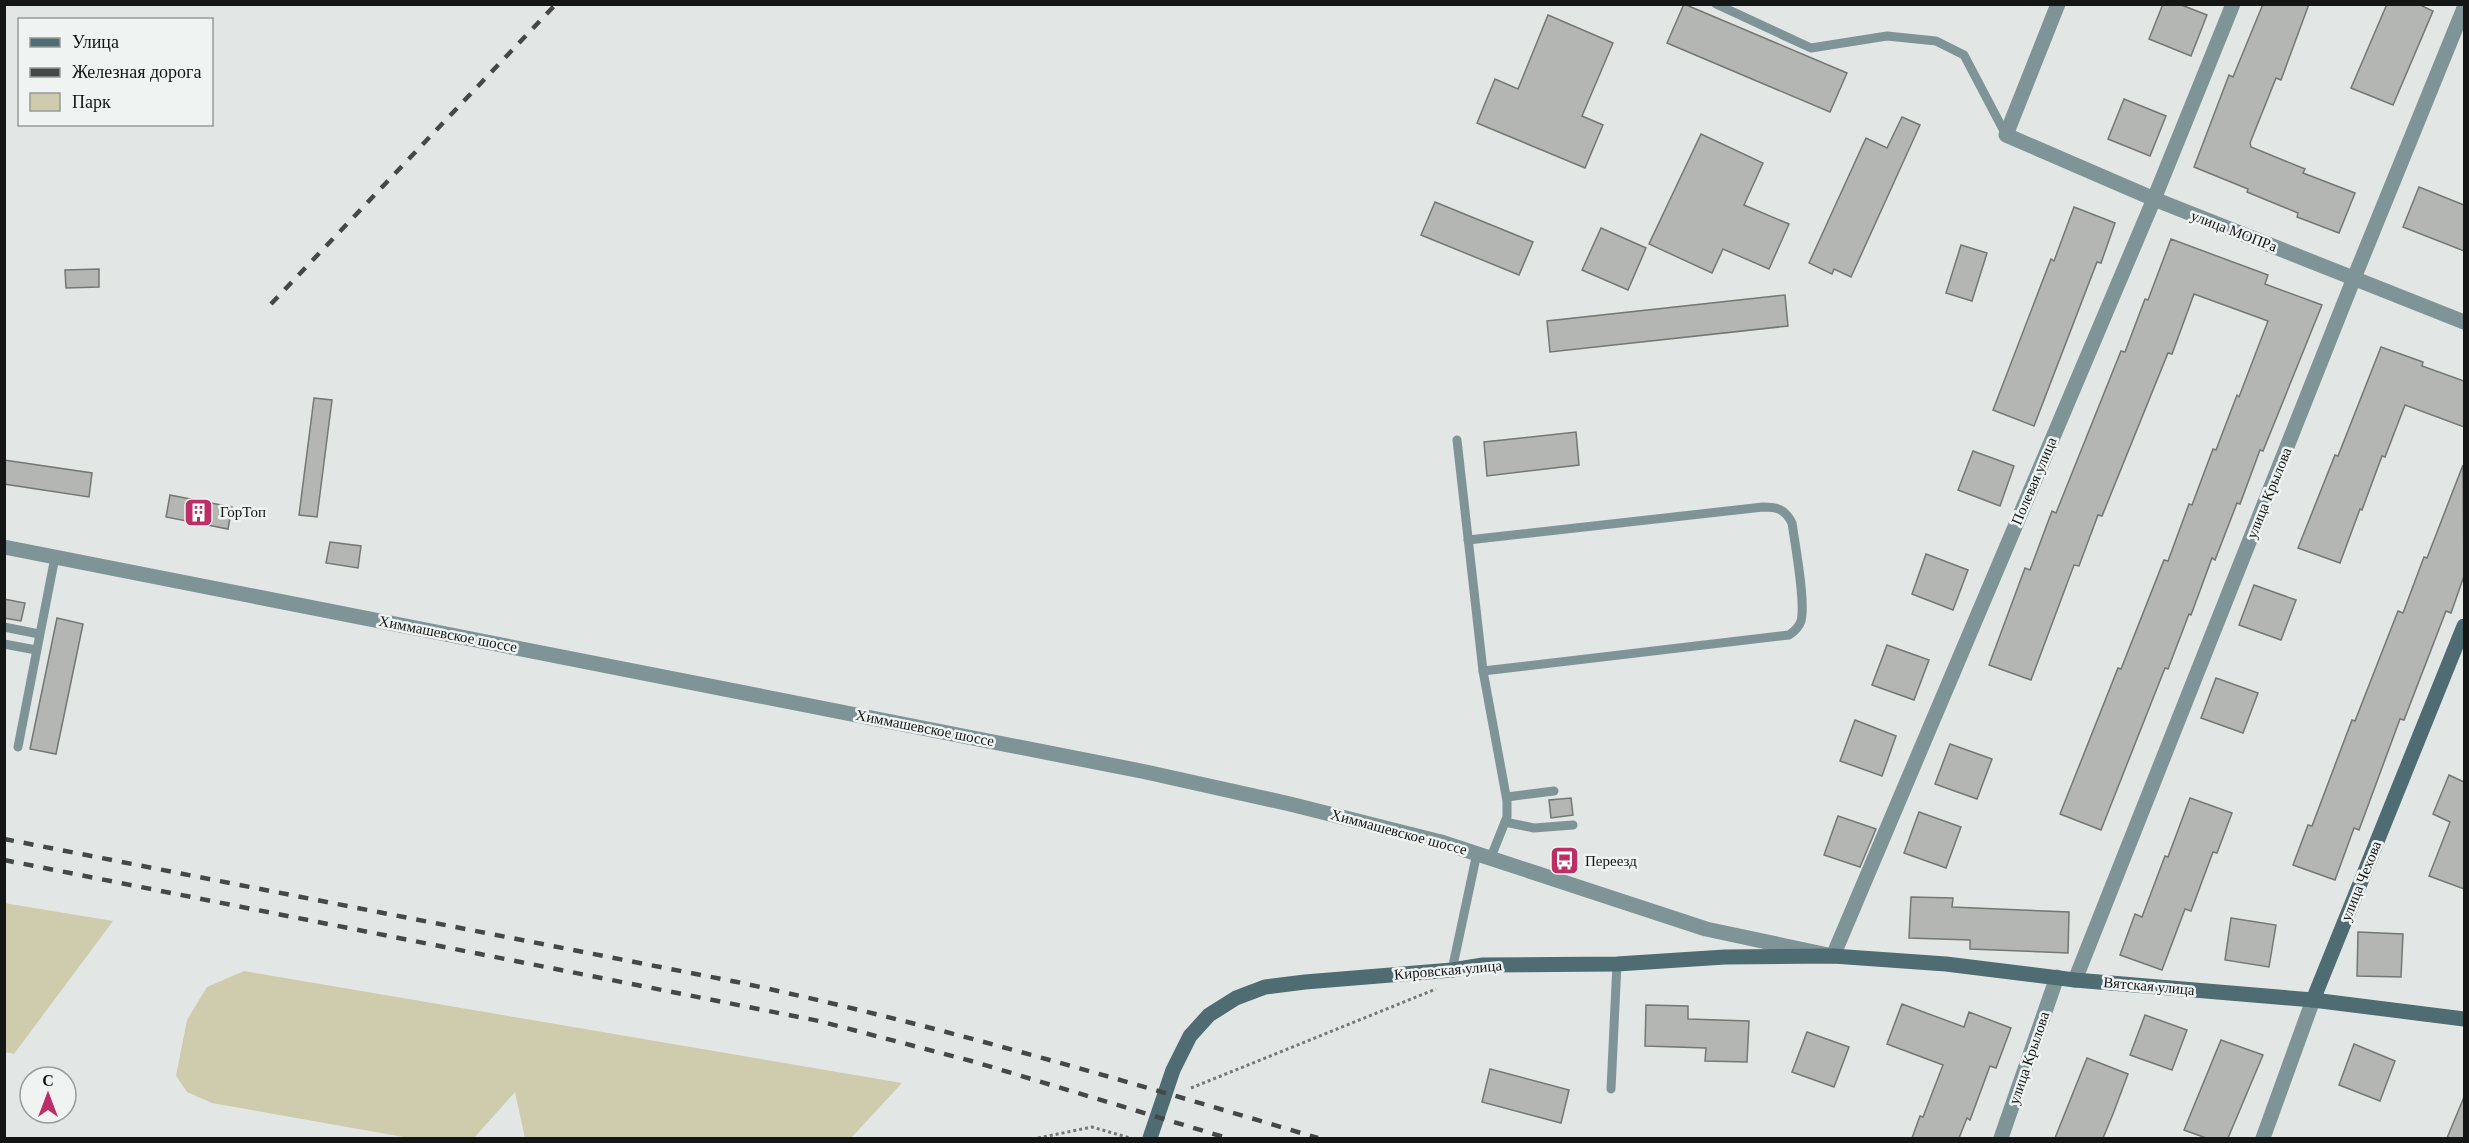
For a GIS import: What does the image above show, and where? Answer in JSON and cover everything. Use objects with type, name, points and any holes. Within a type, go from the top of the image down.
[{"type":"main road","name":"улица Чехова","points":[[2313,1000],[2464,626]]},
{"type":"main road","name":"Кировская улица","points":[[1150,1138],[1173,1070],[1190,1036],[1209,1015],[1236,998],[1266,987],[1452,970],[1483,965],[1617,964],[1725,957],[1833,956]]},
{"type":"main road","name":"Вятская улица","points":[[1833,956],[1946,964],[2075,980],[2313,1000],[2464,1019]]},
{"type":"street","points":[[2006,135],[2058,4]]},
{"type":"street","name":"Полевая улица","points":[[1833,956],[2154,200],[2233,4]]},
{"type":"street","name":"улица Крылова","points":[[2075,980],[2354,278],[2464,8]]},
{"type":"street","name":"улица МОПРа","points":[[2006,135],[2154,200],[2464,322]]},
{"type":"street","name":"Химмашевское шоссе","points":[[4,547],[1146,772],[1302,807],[1484,855],[1706,929],[1833,956]]},
{"type":"street","name":"улица Крылова","points":[[2001,1138],[2057,977]]},
{"type":"street","name":"улица Чехова","points":[[2263,1138],[2313,1000]]},
{"type":"lane","points":[[1716,4],[1811,48],[1887,36],[1936,41],[1964,55],[2006,135]]},
{"type":"lane","points":[[1452,970],[1484,855],[1507,817],[1506,797],[1483,671],[1457,440]]},
{"type":"lane","points":[[1468,540],[1763,507],[1781,509],[1788,514],[1792,523],[1802,604],[1801,621],[1796,630],[1789,635],[1483,671]]},
{"type":"lane","points":[[18,747],[55,557]]},
{"type":"lane","points":[[4,627],[39,634]]},
{"type":"lane","points":[[4,644],[36,650]]},
{"type":"lane","points":[[1506,797],[1554,791]]},
{"type":"lane","points":[[1504,822],[1534,828],[1573,825]]},
{"type":"lane","points":[[1611,1089],[1617,964]]},
{"type":"path","points":[[1191,1088],[1445,986]]},
{"type":"path","points":[[1038,1138],[1092,1127],[1130,1138]]},
{"type":"green space","points":[[4,903],[113,921],[14,1054],[5,1052]]},
{"type":"green space","points":[[244,971],[902,1083],[851,1138],[525,1138],[515,1092],[474,1138],[409,1138],[212,1103],[187,1092],[176,1076],[187,1020],[207,987]]},
{"type":"building","points":[[1684,4],[1847,73],[1830,112],[1667,43]]},
{"type":"building","points":[[2163,4],[2179,4],[2207,15],[2191,56],[2149,39]]},
{"type":"building","points":[[2263,4],[2309,4],[2281,80],[2276,78],[2250,143],[2251,147],[2305,169],[2303,173],[2355,193],[2339,233],[2297,217],[2298,213],[2194,167],[2229,75],[2233,77]]},
{"type":"building","points":[[2387,4],[2418,4],[2433,11],[2393,105],[2351,88]]},
{"type":"building","points":[[1548,15],[1613,43],[1582,116],[1603,125],[1585,168],[1477,123],[1495,79],[1518,89]]},
{"type":"building","points":[[2124,99],[2166,116],[2150,156],[2108,139]]},
{"type":"building","points":[[1902,117],[1920,125],[1851,277],[1834,269],[1832,274],[1809,263],[1866,138],[1887,148]]},
{"type":"building","points":[[1701,134],[1763,163],[1744,205],[1789,224],[1769,269],[1723,249],[1712,273],[1649,244]]},
{"type":"building","points":[[2419,187],[2464,205],[2464,251],[2403,227]]},
{"type":"building","points":[[1435,202],[1533,242],[1519,275],[1421,235]]},
{"type":"building","points":[[2074,207],[2115,223],[2101,263],[2097,262],[2034,426],[1993,410],[2051,259],[2054,261]]},
{"type":"building","points":[[1601,228],[1646,248],[1628,290],[1582,270]]},
{"type":"building","points":[[2171,239],[2268,275],[2265,284],[2322,305],[2263,451],[2260,450],[2240,504],[2237,503],[2215,560],[2212,558],[2168,669],[2165,668],[2101,830],[2060,814],[2118,668],[2121,669],[2164,560],[2168,561],[2189,504],[2192,505],[2213,449],[2216,450],[2237,395],[2239,397],[2268,321],[2194,294],[2172,354],[2168,353],[2102,516],[2098,515],[2079,566],[2074,565],[2031,680],[1989,665],[2025,568],[2030,570],[2052,511],[2056,513],[2121,351],[2125,352]]},
{"type":"building","points":[[1961,245],[1987,253],[1972,301],[1946,293]]},
{"type":"building","points":[[99,269],[99,287],[66,288],[65,270]]},
{"type":"building","points":[[1785,295],[1788,326],[1550,352],[1547,321]]},
{"type":"building","points":[[2381,347],[2423,362],[2422,366],[2464,381],[2464,427],[2405,405],[2385,457],[2382,456],[2362,510],[2360,509],[2340,563],[2298,548],[2335,455],[2338,456]]},
{"type":"building","points":[[314,398],[332,400],[317,517],[299,515]]},
{"type":"building","points":[[1576,432],[1579,465],[1487,476],[1484,442]]},
{"type":"building","points":[[1973,451],[2014,466],[2000,506],[1958,490]]},
{"type":"building","points":[[4,460],[92,473],[89,497],[4,484]]},
{"type":"building","points":[[2463,465],[2464,576],[2451,613],[2446,611],[2404,720],[2400,719],[2359,830],[2354,828],[2335,880],[2293,865],[2308,825],[2312,826],[2352,720],[2355,721],[2398,611],[2403,613],[2424,557],[2427,558]]},
{"type":"building","name":"ГорТоп","points":[[170,495],[232,507],[228,529],[166,517]]},
{"type":"building","points":[[330,542],[361,546],[358,568],[326,563]]},
{"type":"building","points":[[1926,554],[1968,570],[1953,610],[1912,594]]},
{"type":"building","points":[[2254,585],[2296,600],[2281,640],[2239,625]]},
{"type":"building","points":[[4,599],[25,603],[21,621],[4,618]]},
{"type":"building","points":[[57,618],[83,624],[56,754],[30,749]]},
{"type":"building","points":[[1887,645],[1929,660],[1914,700],[1872,685]]},
{"type":"building","points":[[2216,678],[2258,693],[2243,733],[2201,718]]},
{"type":"building","points":[[1855,720],[1896,736],[1882,776],[1840,761]]},
{"type":"building","points":[[1950,744],[1992,759],[1977,799],[1935,784]]},
{"type":"building","points":[[2449,775],[2464,782],[2464,889],[2429,876],[2450,822],[2433,814]]},
{"type":"building","points":[[1571,798],[1573,815],[1551,818],[1549,800]]},
{"type":"building","points":[[2190,798],[2232,813],[2217,853],[2213,852],[2191,911],[2185,909],[2162,970],[2120,955],[2135,914],[2142,917]]},
{"type":"building","points":[[1919,812],[1961,827],[1946,868],[1904,853]]},
{"type":"building","points":[[1838,816],[1876,829],[1860,867],[1824,855]]},
{"type":"building","points":[[1911,897],[1953,898],[1952,907],[2069,912],[2068,953],[1970,949],[1970,940],[1909,938]]},
{"type":"building","points":[[2231,918],[2276,925],[2269,967],[2225,960]]},
{"type":"building","points":[[2358,932],[2403,934],[2401,977],[2357,976]]},
{"type":"building","points":[[1902,1004],[1964,1027],[1969,1012],[2011,1028],[1996,1068],[1990,1066],[1970,1120],[1967,1118],[1959,1138],[1912,1138],[1920,1116],[1923,1117],[1943,1065],[1887,1044]]},
{"type":"building","points":[[1646,1005],[1688,1006],[1688,1019],[1749,1021],[1747,1062],[1705,1061],[1706,1048],[1645,1046]]},
{"type":"building","points":[[2145,1015],[2187,1030],[2172,1070],[2130,1055]]},
{"type":"building","points":[[1807,1032],[1849,1047],[1834,1087],[1792,1072]]},
{"type":"building","points":[[2221,1040],[2263,1055],[2228,1138],[2206,1138],[2184,1130]]},
{"type":"building","points":[[2354,1044],[2395,1061],[2380,1101],[2339,1085]]},
{"type":"building","points":[[2087,1058],[2128,1074],[2113,1114],[2103,1138],[2055,1138]]},
{"type":"building","points":[[1490,1069],[1569,1090],[1561,1123],[1482,1102]]},
{"type":"building","points":[[2464,1097],[2464,1138],[2447,1138]]},
{"type":"railway","points":[[271,304],[556,4]]},
{"type":"railway","points":[[4,839],[811,998],[1029,1054],[1318,1138]]},
{"type":"railway","points":[[4,860],[819,1021],[975,1062],[1227,1138]]},
{"type":"place","name":"ГорТоп","points":[[199,512]]},
{"type":"place","name":"Переезд","points":[[1564,861]]}]
